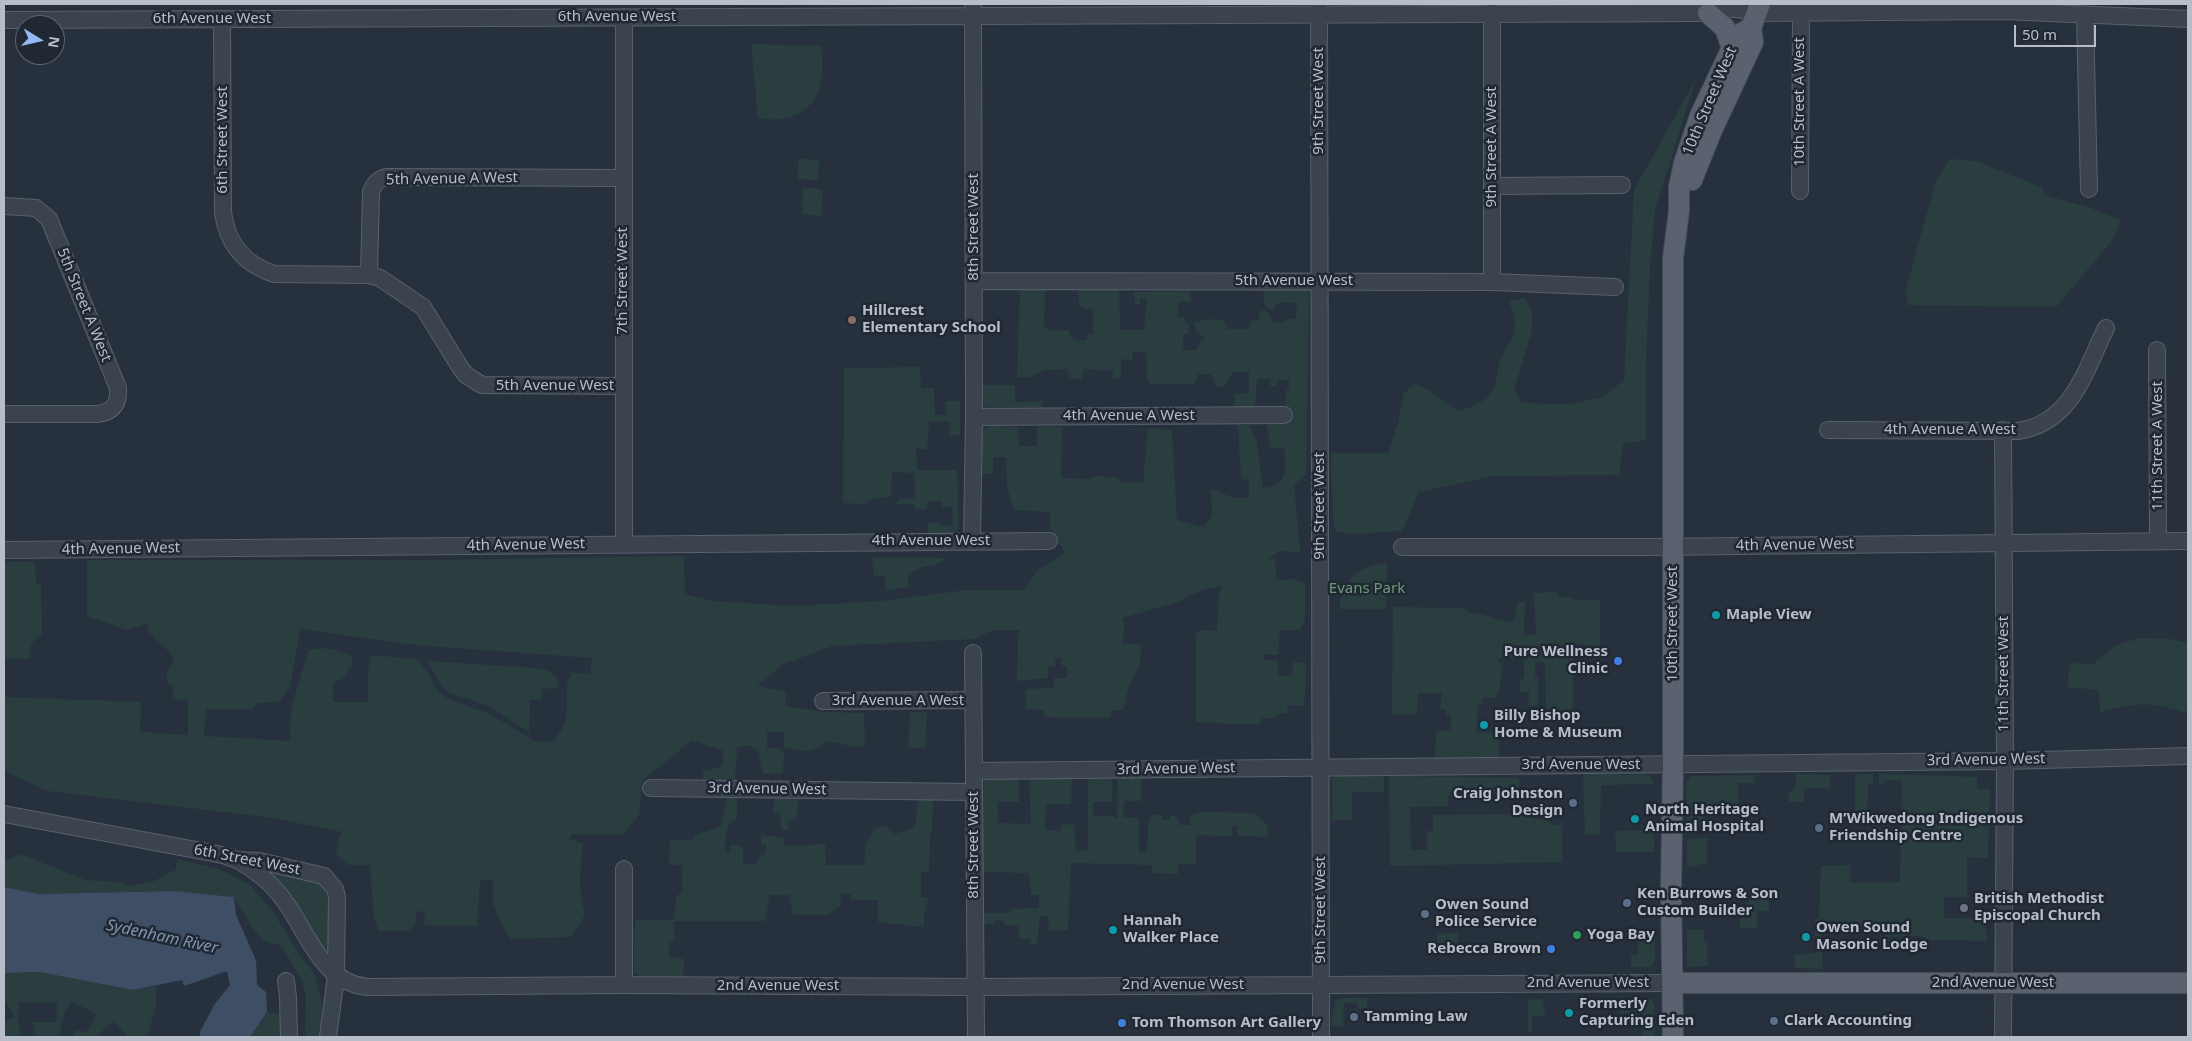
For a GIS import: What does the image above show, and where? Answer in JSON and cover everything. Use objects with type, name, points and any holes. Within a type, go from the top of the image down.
[{"type":"main road","points":[[1708,13],[1725,28],[1732,48]]},
{"type":"main road","name":"10th Street West","points":[[1673,1037],[1671,888],[1673,764],[1673,258],[1679,211],[1679,186],[1692,139],[1738,35],[1756,15]]},
{"type":"main road","name":"10th Street West","points":[[1679,211],[1705,146],[1753,42],[1756,15]]},
{"type":"main road","name":"2nd Avenue West","points":[[1672,983],[2188,983]]},
{"type":"street","name":"6th Avenue West","points":[[4,20],[973,9],[1319,9],[1708,13],[1718,8],[1732,8],[1756,15],[2004,7],[2085,15],[2188,19]]},
{"type":"street","name":"8th Street West","points":[[972,540],[974,417],[973,9]]},
{"type":"street","name":"9th Street West","points":[[1319,9],[1322,767],[1321,1037]]},
{"type":"street","name":"9th Street A West","points":[[1492,12],[1492,282]]},
{"type":"street","name":"7th Street West","points":[[624,544],[624,178],[635,13]]},
{"type":"street","name":"10th Street A West","points":[[1800,13],[1800,191]]},
{"type":"street","points":[[2085,15],[2089,189]]},
{"type":"street","name":"6th Street West","points":[[222,19],[223,212],[228,238],[242,256]]},
{"type":"street","name":"5th Avenue A West","points":[[369,275],[371,192],[378,180],[386,177],[624,178]]},
{"type":"street","points":[[1493,186],[1622,185]]},
{"type":"street","name":"5th Street A West","points":[[4,206],[36,208],[49,219],[118,388],[119,398],[115,407],[106,413],[4,414]]},
{"type":"street","name":"5th Avenue West","points":[[242,256],[262,270],[274,274],[369,275],[380,278],[423,307],[460,367],[474,381],[492,386],[623,386]]},
{"type":"street","name":"5th Avenue West","points":[[974,281],[1492,282],[1615,287]]},
{"type":"street","name":"4th Avenue A West","points":[[1828,430],[2018,431],[2034,429],[2049,422],[2062,411],[2075,391],[2106,328]]},
{"type":"street","name":"11th Street A West","points":[[2157,350],[2158,541]]},
{"type":"street","name":"4th Avenue A West","points":[[974,417],[1284,415]]},
{"type":"street","name":"11th Street West","points":[[2003,430],[2005,761],[2003,1037]]},
{"type":"street","name":"4th Avenue West","points":[[4,550],[972,540],[1049,541]]},
{"type":"street","name":"4th Avenue West","points":[[1402,547],[1673,547],[2188,541]]},
{"type":"street","name":"8th Street West","points":[[972,653],[974,700],[976,1037]]},
{"type":"street","name":"3rd Avenue A West","points":[[823,701],[974,700]]},
{"type":"street","name":"3rd Avenue West","points":[[974,771],[2005,761],[2188,756]]},
{"type":"street","name":"3rd Avenue West","points":[[651,788],[974,792]]},
{"type":"street","name":"6th Street West","points":[[4,814],[213,853],[237,860],[258,861],[324,876],[331,881],[336,889],[337,897],[336,976],[328,1037]]},
{"type":"street","name":"2nd Avenue West","points":[[237,860],[265,879],[283,899],[322,962],[336,976],[351,984],[367,987],[624,985],[975,987],[1672,983]]},
{"type":"street","points":[[624,869],[624,985]]},
{"type":"street","points":[[286,981],[289,1037]]},
{"type":"green space","points":[[751,44],[821,46],[822,63],[818,92],[812,103],[803,112],[791,117],[776,119],[758,118]]},
{"type":"green space","points":[[1696,79],[1655,210],[1650,265],[1646,361],[1646,440],[1623,444],[1619,475],[1494,476],[1419,492],[1402,531],[1350,534],[1336,531],[1333,518],[1331,453],[1388,453],[1398,423],[1404,393],[1415,384],[1432,392],[1458,411],[1485,399],[1493,391],[1500,362],[1513,337],[1515,326],[1509,301],[1525,298],[1532,310],[1532,331],[1514,389],[1522,403],[1569,404],[1603,397],[1624,380],[1634,190]]},
{"type":"green space","points":[[799,159],[819,160],[818,180],[797,179]]},
{"type":"green space","points":[[1950,159],[1976,161],[2043,188],[2044,195],[2079,205],[2082,204],[2120,220],[2115,237],[2056,307],[1908,305],[1906,289],[1936,181]]},
{"type":"green space","points":[[803,188],[823,189],[821,216],[802,214]]},
{"type":"green space","points":[[1078,289],[1119,289],[1120,330],[1144,330],[1147,299],[1140,298],[1140,304],[1135,304],[1134,292],[1190,291],[1191,302],[1178,302],[1178,317],[1185,317],[1185,323],[1189,323],[1188,334],[1183,334],[1183,350],[1197,350],[1199,342],[1204,341],[1204,336],[1197,334],[1194,323],[1206,319],[1224,320],[1227,329],[1249,329],[1250,321],[1259,319],[1260,310],[1268,312],[1272,322],[1283,323],[1287,319],[1296,319],[1297,303],[1280,302],[1275,304],[1275,311],[1265,303],[1264,290],[1306,290],[1309,292],[1306,475],[1294,484],[1300,552],[1279,551],[1267,561],[1275,558],[1277,580],[1294,579],[1305,583],[1305,618],[1300,630],[1280,630],[1278,655],[1265,654],[1264,660],[1278,661],[1278,675],[1292,676],[1293,661],[1306,664],[1303,706],[1288,705],[1287,713],[1273,718],[1262,718],[1260,725],[1196,722],[1196,634],[1202,630],[1217,631],[1219,593],[1222,586],[1204,589],[1178,602],[1122,618],[1124,622],[1123,644],[1141,645],[1140,664],[1128,689],[1123,710],[1111,710],[1110,718],[1049,717],[1044,716],[1044,710],[1026,709],[1026,689],[1054,688],[1054,678],[1067,678],[1067,666],[1062,666],[1062,658],[1055,658],[1055,666],[1048,666],[1048,678],[1017,681],[1018,635],[1021,630],[994,630],[974,639],[832,646],[783,664],[757,686],[786,692],[785,706],[826,712],[864,713],[865,745],[856,747],[827,741],[812,750],[797,750],[784,748],[784,732],[767,732],[767,748],[778,748],[784,754],[783,773],[763,774],[758,750],[750,745],[737,748],[735,780],[703,781],[703,771],[723,766],[723,751],[692,740],[642,781],[639,815],[623,835],[572,834],[569,839],[583,844],[580,880],[585,915],[571,937],[511,939],[502,926],[493,903],[493,880],[480,880],[477,926],[424,925],[425,912],[417,911],[415,925],[408,931],[379,931],[374,918],[370,865],[348,865],[336,853],[342,832],[274,818],[48,791],[4,771],[4,697],[141,702],[140,732],[188,735],[188,700],[173,699],[173,685],[168,684],[166,673],[174,660],[168,650],[149,631],[147,626],[153,622],[127,630],[87,616],[87,560],[436,560],[684,556],[685,594],[711,601],[793,606],[881,601],[967,590],[1024,590],[1038,570],[1065,553],[1050,528],[1050,512],[1014,510],[1007,487],[1006,457],[993,457],[993,474],[982,474],[982,433],[989,426],[1018,427],[1019,446],[1037,446],[1037,427],[1062,427],[1061,478],[1088,479],[1095,476],[1117,478],[1122,482],[1143,483],[1148,428],[1172,430],[1177,520],[1203,527],[1212,516],[1211,489],[1234,498],[1249,498],[1249,480],[1241,479],[1238,425],[1250,425],[1257,442],[1263,488],[1282,480],[1285,469],[1284,447],[1270,449],[1267,424],[1285,424],[1286,390],[1289,390],[1289,380],[1277,380],[1277,386],[1270,386],[1270,379],[1257,379],[1255,407],[1235,407],[1234,394],[1249,393],[1249,372],[1233,372],[1224,387],[1216,387],[1211,374],[1198,374],[1195,384],[1150,384],[1147,378],[1147,353],[1133,352],[1132,360],[1121,359],[1121,378],[1113,378],[1113,371],[1084,369],[1082,379],[1069,379],[1068,369],[1044,370],[1030,377],[1017,377],[1020,290],[1045,290],[1044,325],[1049,331],[1069,330],[1070,335],[1076,340],[1087,340],[1087,335],[1093,334],[1093,309],[1083,309],[1079,305]],"holes":[[[300,629],[415,645],[592,658],[590,674],[572,673],[568,681],[565,723],[552,742],[528,741],[533,739],[485,712],[448,699],[439,693],[428,673],[414,659],[371,655],[368,670],[368,702],[333,702],[333,683],[345,677],[352,666],[352,657],[337,650],[324,648],[308,651],[291,710],[290,741],[204,736],[206,709],[253,709],[257,703],[278,702],[290,688]]]},
{"type":"green space","points":[[920,367],[921,388],[934,388],[935,415],[946,415],[946,401],[960,401],[960,435],[949,436],[950,422],[929,421],[927,449],[916,449],[917,470],[957,470],[959,528],[955,533],[928,534],[928,523],[939,523],[939,526],[953,525],[952,507],[942,507],[942,501],[927,501],[927,509],[915,509],[915,504],[896,504],[899,499],[915,498],[915,473],[892,472],[891,497],[874,498],[864,504],[843,503],[844,368]]},
{"type":"green space","points":[[982,385],[1015,385],[1015,402],[1042,400],[1043,407],[984,407]]},
{"type":"green space","points":[[872,557],[947,558],[937,564],[922,567],[912,572],[908,576],[909,587],[885,591],[885,576],[874,576]]},
{"type":"green space","points":[[4,562],[33,562],[37,585],[41,584],[42,634],[32,644],[29,659],[4,658]]},
{"type":"green space","name":"Evans Park","points":[[1387,562],[1386,609],[1339,609],[1344,589],[1354,576],[1368,567]]},
{"type":"green space","points":[[1557,592],[1559,597],[1569,597],[1575,600],[1600,600],[1600,657],[1587,658],[1586,644],[1573,645],[1573,708],[1566,714],[1546,713],[1545,662],[1535,662],[1535,677],[1538,677],[1538,705],[1528,706],[1529,692],[1520,692],[1520,679],[1524,679],[1524,658],[1496,658],[1502,665],[1500,690],[1495,698],[1483,697],[1482,704],[1478,704],[1476,732],[1499,733],[1499,757],[1435,757],[1436,731],[1451,731],[1451,715],[1446,715],[1446,709],[1440,709],[1442,693],[1418,693],[1417,715],[1392,714],[1393,607],[1464,608],[1470,613],[1513,622],[1518,602],[1525,602],[1524,635],[1536,635],[1534,593]]},
{"type":"green space","points":[[2140,638],[2171,639],[2188,643],[2188,708],[2185,713],[2152,705],[2133,705],[2100,712],[2099,690],[2067,687],[2070,663],[2093,664],[2116,645]]},
{"type":"green space","points":[[427,661],[546,670],[557,677],[559,688],[542,689],[541,700],[530,700],[529,732],[491,707],[448,692],[440,684]]},
{"type":"green space","points":[[910,712],[927,712],[925,748],[908,748]]},
{"type":"green space","points":[[1583,774],[1648,775],[1651,776],[1654,784],[1601,785],[1600,834],[1585,835]]},
{"type":"green space","points":[[1796,774],[1830,775],[1830,789],[1804,788],[1804,802],[1789,802],[1788,794],[1796,786]]},
{"type":"green space","points":[[1855,774],[1873,774],[1873,784],[1868,784],[1867,824],[1855,824]]},
{"type":"green space","points":[[1879,774],[1977,777],[1977,789],[1990,789],[1988,858],[1967,857],[1967,897],[1944,897],[1944,918],[1984,919],[1987,941],[1930,940],[1920,936],[1887,937],[1883,934],[1875,934],[1871,929],[1831,934],[1820,921],[1823,969],[1795,968],[1795,955],[1815,953],[1815,920],[1819,919],[1821,866],[1850,865],[1851,883],[1900,882],[1902,781],[1884,780],[1884,784],[1879,784]]},
{"type":"green space","points":[[1336,775],[1384,775],[1384,792],[1352,792],[1352,820],[1332,821],[1332,779]]},
{"type":"green space","points":[[1755,775],[1755,783],[1738,783],[1738,815],[1706,814],[1706,827],[1687,828],[1686,783],[1691,776]]},
{"type":"green space","points":[[1019,776],[1019,802],[998,802],[998,823],[1031,824],[1029,776],[1072,777],[1071,804],[1046,804],[1045,830],[1061,831],[1062,824],[1074,825],[1076,851],[1088,850],[1088,776],[1112,776],[1112,802],[1093,802],[1093,816],[1112,816],[1117,819],[1118,776],[1141,776],[1141,801],[1124,801],[1123,817],[1139,818],[1139,853],[1147,852],[1148,823],[1151,815],[1162,815],[1162,820],[1170,820],[1170,816],[1176,816],[1180,825],[1190,825],[1190,815],[1200,812],[1254,813],[1267,825],[1268,837],[1238,836],[1238,826],[1232,826],[1232,836],[1196,835],[1196,864],[1178,864],[1178,874],[1152,873],[1152,865],[1071,863],[1068,930],[1049,931],[1048,915],[1040,916],[1037,944],[1030,944],[1030,938],[1019,939],[1019,925],[1004,925],[1004,921],[995,920],[995,924],[984,924],[984,913],[1011,913],[1011,909],[1039,908],[1039,895],[1031,895],[1029,873],[983,872],[984,781],[986,778]]},
{"type":"green space","points":[[1389,776],[1519,778],[1520,785],[1515,794],[1448,795],[1448,806],[1410,807],[1411,850],[1427,850],[1427,831],[1433,831],[1433,815],[1533,814],[1533,819],[1550,819],[1551,825],[1562,825],[1562,862],[1390,866]]},
{"type":"green space","points":[[775,796],[799,799],[796,820],[789,820],[788,830],[781,830],[780,813],[773,814]]},
{"type":"green space","points":[[918,796],[933,796],[929,871],[921,872],[921,897],[928,898],[924,916],[924,927],[878,922],[878,900],[851,900],[851,894],[841,894],[840,906],[828,915],[793,915],[789,895],[770,895],[765,921],[674,921],[674,941],[669,941],[669,957],[684,959],[683,977],[641,976],[634,972],[635,920],[674,920],[676,896],[682,893],[682,865],[669,865],[670,840],[693,840],[695,835],[720,827],[727,797],[737,797],[737,818],[730,822],[726,833],[725,852],[730,853],[730,845],[739,845],[743,849],[743,864],[757,864],[760,855],[765,855],[766,845],[761,845],[761,835],[783,838],[784,846],[825,844],[826,865],[864,865],[866,845],[874,829],[885,826],[895,834],[912,829],[916,823]]},
{"type":"green space","points":[[1655,830],[1654,852],[1616,852],[1615,831]]},
{"type":"green space","points":[[1707,837],[1707,863],[1687,868],[1687,840]]},
{"type":"green space","points":[[21,854],[85,880],[118,882],[128,886],[155,881],[176,870],[177,859],[215,868],[250,885],[272,910],[297,951],[315,975],[322,1002],[321,1037],[305,1037],[306,997],[303,983],[282,946],[263,941],[234,897],[175,891],[39,894],[4,887],[4,859],[9,860]]},
{"type":"green space","points":[[273,870],[319,882],[324,888],[330,917],[329,957],[272,876]]},
{"type":"green space","points":[[1749,890],[1769,890],[1769,911],[1757,911],[1757,928],[1740,928],[1740,909],[1749,908]]},
{"type":"green space","points":[[1687,930],[1704,930],[1704,942],[1707,943],[1708,966],[1687,967]]},
{"type":"green space","points":[[1458,933],[1459,949],[1438,950],[1437,934]]},
{"type":"green space","points":[[1641,933],[1655,933],[1655,960],[1651,967],[1631,967],[1631,955],[1638,955],[1638,939],[1641,938]]},
{"type":"green space","points":[[39,972],[133,990],[156,986],[156,1005],[147,1037],[123,1037],[126,1034],[113,1021],[96,1037],[73,1037],[75,1030],[87,1032],[96,1014],[71,1001],[64,1014],[59,1037],[36,1037],[32,1022],[56,1022],[57,1003],[19,1002],[18,1021],[21,1037],[4,1037],[4,1022],[14,1017],[6,1002],[4,1002],[4,973]]},
{"type":"green space","points":[[1344,998],[1367,998],[1367,1008],[1357,1009],[1357,1003],[1344,1003],[1343,1026],[1331,1026],[1335,1001]]},
{"type":"green space","points":[[1650,998],[1654,1002],[1655,1037],[1643,1037],[1643,1014],[1621,1013],[1619,1011],[1635,1010],[1609,1010],[1609,999]]},
{"type":"green space","points":[[1543,999],[1545,1016],[1532,1016],[1532,1032],[1528,1032],[1528,1000]]},
{"type":"green space","points":[[267,1012],[285,1016],[284,1037],[250,1037]]},
{"type":"water","name":"Sydenham River","points":[[4,887],[39,894],[175,891],[234,897],[236,915],[256,960],[257,985],[266,992],[267,1012],[250,1037],[200,1037],[200,1032],[214,1005],[230,985],[227,971],[184,986],[182,980],[133,990],[39,972],[4,973]]},
{"type":"place","name":"Hillcrest Elementary School","points":[[852,320]]},
{"type":"place","name":"Maple View","points":[[1716,615]]},
{"type":"place","name":"Pure Wellness Clinic","points":[[1618,661]]},
{"type":"place","name":"Billy Bishop Home & Museum","points":[[1484,725]]},
{"type":"place","name":"Craig Johnston Design","points":[[1573,803]]},
{"type":"place","name":"North Heritage Animal Hospital","points":[[1635,819]]},
{"type":"place","name":"M’Wikwedong Indigenous Friendship Centre","points":[[1819,828]]},
{"type":"place","name":"Ken Burrows & Son Custom Builder","points":[[1627,903]]},
{"type":"place","name":"British Methodist Episcopal Church","points":[[1964,908]]},
{"type":"place","name":"Owen Sound Police Service","points":[[1425,914]]},
{"type":"place","name":"Hannah Walker Place","points":[[1113,930]]},
{"type":"place","name":"Yoga Bay","points":[[1577,935]]},
{"type":"place","name":"Owen Sound Masonic Lodge","points":[[1806,937]]},
{"type":"place","name":"Rebecca Brown","points":[[1551,949]]},
{"type":"place","name":"Formerly Capturing Eden","points":[[1569,1013]]},
{"type":"place","name":"Tamming Law","points":[[1354,1017]]},
{"type":"place","name":"Clark Accounting","points":[[1774,1021]]},
{"type":"place","name":"Tom Thomson Art Gallery","points":[[1122,1023]]}]
